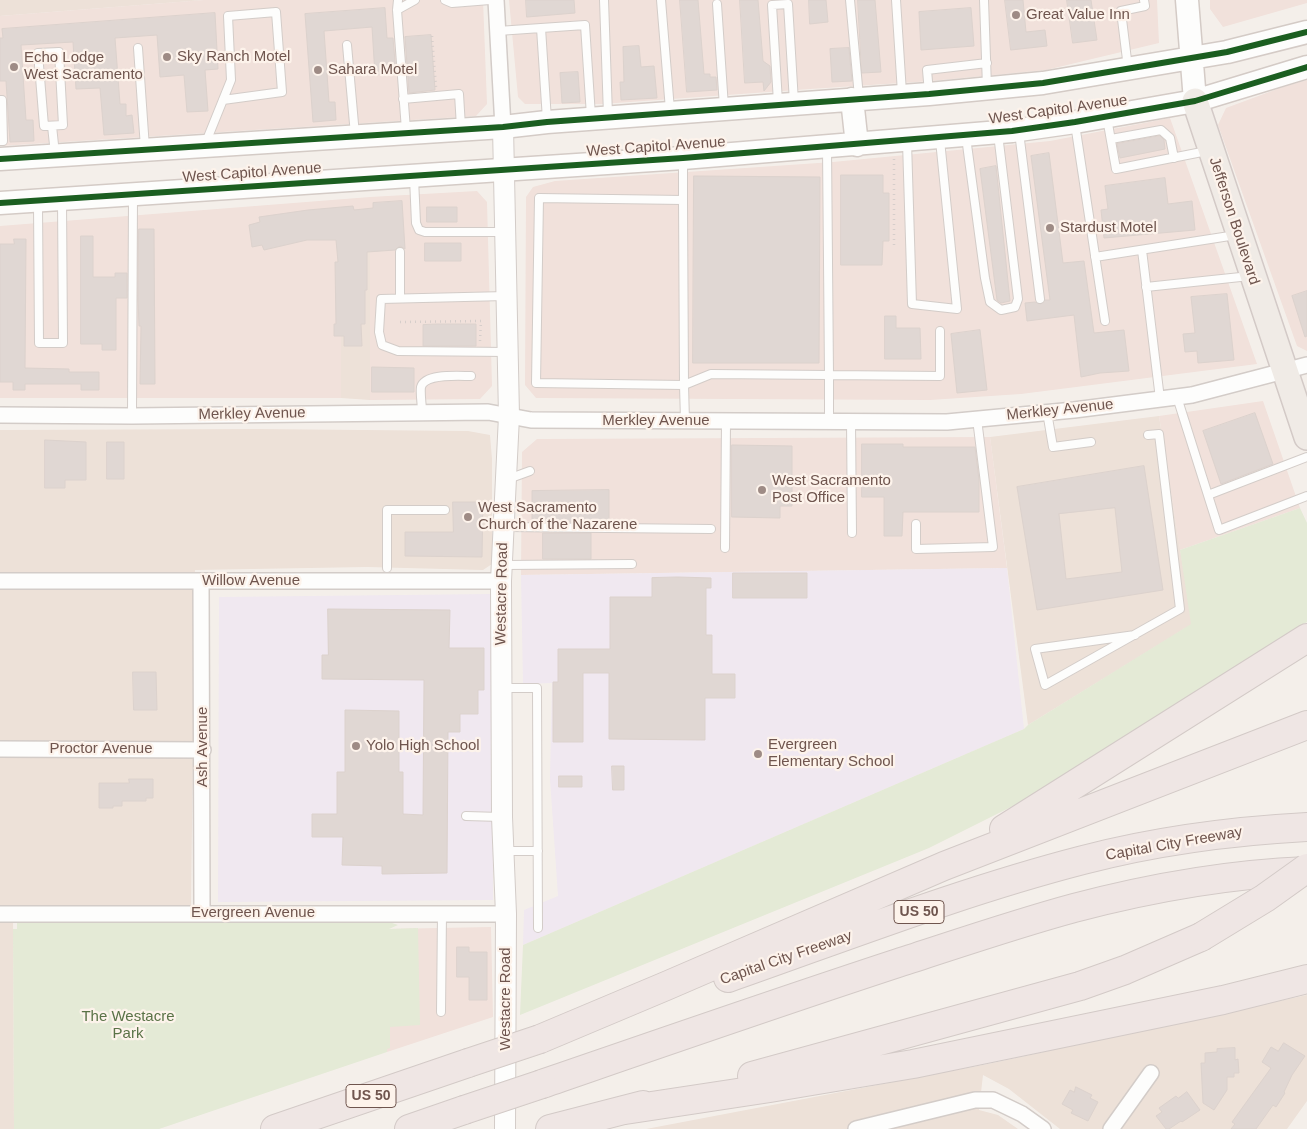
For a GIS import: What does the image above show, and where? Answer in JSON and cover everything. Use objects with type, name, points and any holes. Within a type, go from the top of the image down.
[{"type":"highway","points":[[944,866],[1307,638]]},
{"type":"highway","points":[[540,1039],[944,866],[1307,725]]},
{"type":"highway","name":"Capital City Freeway","points":[[275,1129],[1004,883],[1084,860],[1167,843],[1220,834],[1307,827]]},
{"type":"highway","points":[[550,1129],[1080,986],[1125,970],[1201,937],[1265,898],[1307,869]]},
{"type":"highway","points":[[409,1129],[813,991],[982,935],[1074,908],[1144,892],[1207,881],[1307,869]]},
{"type":"highway","points":[[625,1110],[913,1064],[1223,1000],[1307,979]]},
{"type":"main road","name":"Jefferson Boulevard","points":[[1187,0],[1195,100],[1252,275],[1296,368],[1307,437]]},
{"type":"main road","name":"West Capitol Avenue","points":[[0,159],[461,130],[987,89],[1043,83],[1227,52],[1307,32]]},
{"type":"main road","name":"West Capitol Avenue","points":[[0,202],[505,170],[857,145],[901,149],[940,138],[1075,122],[1195,100],[1307,67]]},
{"type":"main road","points":[[856,99],[857,145]]},
{"type":"street","name":"Westacre Road","points":[[496,0],[505,170],[509,416],[501,573],[502,817],[506,914],[506,1129]]},
{"type":"street","name":"Merkley Avenue","points":[[0,415],[132,416],[488,412],[531,420],[947,422],[1192,395],[1296,368]]},
{"type":"street","name":"Willow Avenue","points":[[0,581],[201,581],[501,573]]},
{"type":"street","name":"Ash Avenue","points":[[201,581],[202,913]]},
{"type":"street","name":"Proctor Avenue","points":[[0,749],[203,750]]},
{"type":"street","name":"Evergreen Avenue","points":[[0,914],[506,914]]},
{"type":"street","points":[[1111,1129],[1150,1073]]},
{"type":"street","points":[[856,1129],[975,1100],[993,1100],[1022,1114],[1043,1129]]},
{"type":"lane","points":[[398,0],[397,10],[406,133]]},
{"type":"lane","points":[[397,10],[415,0]]},
{"type":"lane","points":[[449,2],[490,0]]},
{"type":"lane","points":[[600,118],[604,0]]},
{"type":"lane","points":[[661,0],[670,113]]},
{"type":"lane","points":[[850,0],[856,99]]},
{"type":"lane","points":[[896,0],[902,95]]},
{"type":"lane","points":[[984,0],[987,89]]},
{"type":"lane","points":[[1128,69],[1121,11],[1145,6],[1144,0]]},
{"type":"lane","points":[[717,4],[724,109]]},
{"type":"lane","points":[[788,4],[787,104],[772,6],[788,4]]},
{"type":"lane","points":[[205,146],[223,100],[231,80],[228,16],[276,12],[282,92],[223,100]]},
{"type":"lane","points":[[498,31],[585,25],[600,118]]},
{"type":"lane","points":[[541,28],[547,122]]},
{"type":"lane","points":[[347,45],[355,137]]},
{"type":"lane","points":[[138,48],[145,150]]},
{"type":"lane","points":[[59,52],[63,125],[52,126],[44,126],[38,53],[59,52]]},
{"type":"lane","points":[[929,94],[927,70],[987,63]]},
{"type":"lane","points":[[403,99],[459,94],[461,130]]},
{"type":"lane","points":[[0,100],[2,100],[3,141],[0,141]]},
{"type":"lane","points":[[1107,116],[1116,169],[1211,151]]},
{"type":"lane","points":[[1075,122],[1105,321]]},
{"type":"lane","points":[[52,126],[55,156]]},
{"type":"lane","points":[[1111,139],[1129,139],[1149,135],[1161,130],[1170,138],[1174,158]]},
{"type":"lane","points":[[966,136],[985,278],[990,302],[1001,310],[1016,307],[1018,300],[1008,131]]},
{"type":"lane","points":[[1008,131],[1040,299]]},
{"type":"lane","points":[[901,149],[912,304],[958,309],[940,138]]},
{"type":"lane","points":[[827,147],[829,421]]},
{"type":"lane","points":[[1152,152],[1154,161]]},
{"type":"lane","points":[[1132,155],[1134,165]]},
{"type":"lane","points":[[683,158],[685,421]]},
{"type":"lane","points":[[414,176],[416,223],[419,230],[425,232],[506,232]]},
{"type":"lane","points":[[132,416],[133,194]]},
{"type":"lane","points":[[38,200],[39,343],[63,343],[62,198]]},
{"type":"lane","points":[[683,200],[539,198],[536,383],[684,385],[710,374],[940,376],[940,331]]},
{"type":"lane","points":[[1095,257],[1238,235]]},
{"type":"lane","points":[[1142,250],[1160,399]]},
{"type":"lane","points":[[400,252],[400,298]]},
{"type":"lane","points":[[1146,287],[1252,275]]},
{"type":"lane","points":[[507,296],[381,299],[379,332],[382,345],[398,351],[508,352]]},
{"type":"lane","points":[[422,412],[421,386],[424,382],[430,378],[471,376]]},
{"type":"lane","points":[[1178,397],[1219,530],[1307,496]]},
{"type":"lane","points":[[1047,412],[1053,447],[1091,442]]},
{"type":"lane","points":[[916,524],[916,549],[993,547],[977,419]]},
{"type":"lane","points":[[726,421],[726,548]]},
{"type":"lane","points":[[851,422],[852,533]]},
{"type":"lane","points":[[1134,635],[1035,649],[1045,685],[1180,610],[1159,434],[1148,435]]},
{"type":"lane","points":[[1208,495],[1307,458]]},
{"type":"lane","points":[[506,480],[530,471]]},
{"type":"lane","points":[[386,568],[387,510],[445,510]]},
{"type":"lane","points":[[504,527],[711,529]]},
{"type":"lane","points":[[501,573],[632,564]]},
{"type":"lane","points":[[502,688],[537,688],[538,928]]},
{"type":"lane","points":[[466,816],[502,817]]},
{"type":"lane","points":[[503,851],[538,851]]},
{"type":"lane","points":[[441,1012],[442,913]]},
{"type":"path","points":[[432,36],[436,96]]},
{"type":"path","points":[[894,248],[901,149]]},
{"type":"path","points":[[400,322],[481,321],[480,344]]},
{"type":"shaded area","points":[[0,0],[204,0],[0,16]]},
{"type":"shaded area","points":[[204,0],[483,0],[487,104],[476,116],[0,146],[0,16]]},
{"type":"shaded area","points":[[509,0],[1157,0],[1159,43],[1046,70],[931,81],[602,104],[525,104],[518,97]]},
{"type":"shaded area","points":[[1210,0],[1307,0],[1307,3],[1223,27],[1210,9]]},
{"type":"shaded area","points":[[1307,80],[1307,351],[1297,346],[1218,125],[1226,108]]},
{"type":"shaded area","points":[[1170,118],[1257,364],[1021,394],[930,400],[536,398],[525,385],[526,197],[533,187],[555,181],[833,162],[1050,141]]},
{"type":"shaded area","points":[[477,191],[487,202],[492,386],[480,399],[370,400],[370,245],[341,245],[341,398],[0,398],[0,226],[370,197]]},
{"type":"shaded area","points":[[341,245],[370,245],[370,400],[341,398]]},
{"type":"shaded area","points":[[1263,401],[1300,508],[1180,550],[1159,416]]},
{"type":"shaded area","points":[[1159,416],[1192,624],[1028,725],[990,437]]},
{"type":"shaded area","points":[[257,429],[468,431],[490,435],[492,459],[492,564],[483,570],[367,567],[195,570],[191,907],[13,906],[14,1129],[0,1129],[0,430]]},
{"type":"shaded area","points":[[990,437],[1007,568],[521,575],[522,452],[537,439]]},
{"type":"shaded area","name":"Evergreen Elementary School","points":[[1007,568],[1024,729],[523,945],[524,910],[558,896],[550,779],[552,683],[523,684],[521,575]]},
{"type":"shaded area","name":"Yolo High School","points":[[492,594],[493,900],[218,902],[219,597]]},
{"type":"shaded area","points":[[491,927],[493,1017],[387,1052],[387,929]]},
{"type":"shaded area","points":[[1307,995],[1307,1101],[1287,1129],[1060,1129],[1009,1089],[983,1075],[979,1110],[998,1115],[1018,1129],[646,1129],[988,1064]]},
{"type":"green space","points":[[1300,508],[1307,523],[1307,622],[1041,792],[929,848],[520,1015],[523,945],[1024,729],[1191,624],[1180,550]]},
{"type":"green space","name":"The Westacre Park","points":[[17,922],[389,922],[398,925],[389,929],[418,928],[420,1025],[390,1027],[390,1048],[387,1049],[387,1052],[159,1129],[14,1129],[13,929],[17,929]]},
{"type":"building","points":[[526,0],[574,0],[575,13],[527,17]]},
{"type":"building","points":[[680,0],[698,0],[704,74],[716,77],[717,90],[687,92]]},
{"type":"building","points":[[740,0],[758,0],[763,61],[770,66],[771,82],[764,91],[763,82],[745,83]]},
{"type":"building","points":[[809,0],[826,0],[828,22],[810,24]]},
{"type":"building","points":[[858,0],[875,0],[881,72],[862,73]]},
{"type":"building","name":"Great Value Inn","points":[[1005,0],[1023,0],[1026,32],[1045,30],[1047,46],[1011,50]]},
{"type":"building","points":[[1067,0],[1091,0],[1097,40],[1073,43]]},
{"type":"building","name":"Sahara Motel","points":[[385,8],[387,38],[393,38],[396,73],[375,75],[372,27],[324,31],[329,102],[335,102],[336,120],[313,122],[305,14]]},
{"type":"building","points":[[971,8],[974,46],[921,50],[919,12]]},
{"type":"building","points":[[215,13],[218,69],[205,70],[208,111],[187,112],[184,75],[160,77],[157,35],[115,38],[120,104],[126,104],[126,116],[132,115],[134,133],[104,135],[100,88],[76,89],[73,42],[21,45],[26,120],[33,120],[34,141],[10,142],[6,81],[0,81],[0,38],[3,38],[2,29]]},
{"type":"building","points":[[431,35],[435,90],[409,93],[405,37]]},
{"type":"building","points":[[639,46],[641,67],[654,66],[657,98],[621,100],[620,82],[624,82],[623,47]]},
{"type":"building","points":[[849,48],[852,81],[832,82],[830,49]]},
{"type":"building","points":[[578,72],[580,102],[562,103],[560,73]]},
{"type":"building","points":[[1160,136],[1164,140],[1165,149],[1120,158],[1117,144]]},
{"type":"building","points":[[1049,153],[1063,263],[1084,261],[1094,333],[1124,330],[1129,371],[1100,373],[1081,377],[1074,315],[1027,321],[1025,303],[1035,302],[1041,304],[1045,300],[1050,300],[1031,156]]},
{"type":"building","points":[[996,166],[1010,301],[1001,303],[997,300],[980,169]]},
{"type":"building","points":[[841,175],[883,175],[883,193],[889,193],[889,241],[883,241],[882,265],[841,265]]},
{"type":"building","points":[[694,176],[820,177],[819,363],[693,363]]},
{"type":"building","points":[[1165,178],[1168,204],[1192,201],[1195,230],[1104,238],[1101,210],[1108,209],[1105,186]]},
{"type":"building","points":[[402,201],[405,249],[400,246],[395,250],[367,252],[365,324],[361,324],[362,346],[344,346],[344,336],[334,336],[334,324],[336,324],[335,262],[338,262],[336,240],[307,240],[264,250],[262,245],[252,247],[249,225],[260,222],[259,217],[353,206],[354,210],[373,208],[373,203]]},
{"type":"building","points":[[427,207],[457,207],[457,222],[427,222]]},
{"type":"building","points":[[139,229],[154,229],[155,384],[140,384]]},
{"type":"building","points":[[81,236],[93,236],[93,277],[115,277],[115,273],[127,273],[127,298],[116,298],[116,350],[102,350],[102,344],[81,344]]},
{"type":"building","points":[[14,239],[26,239],[25,368],[69,369],[69,372],[99,372],[99,390],[81,390],[81,384],[25,384],[25,390],[13,390],[13,382],[0,382],[0,244],[14,244]]},
{"type":"building","points":[[425,243],[461,243],[461,261],[425,261]]},
{"type":"building","points":[[1307,291],[1307,336],[1305,337],[1292,296]]},
{"type":"building","points":[[1227,294],[1234,360],[1198,363],[1197,351],[1185,352],[1183,334],[1195,333],[1191,297]]},
{"type":"building","points":[[885,316],[896,316],[896,328],[920,328],[921,359],[885,359]]},
{"type":"building","points":[[476,324],[476,346],[423,346],[423,325]]},
{"type":"building","points":[[980,330],[987,390],[957,393],[951,334]]},
{"type":"building","points":[[372,367],[414,368],[414,392],[372,392]]},
{"type":"building","points":[[1255,413],[1273,464],[1221,484],[1203,431]]},
{"type":"building","points":[[45,440],[86,442],[86,480],[65,480],[65,488],[45,488]]},
{"type":"building","points":[[107,442],[124,442],[124,479],[107,479]]},
{"type":"building","points":[[862,444],[903,444],[903,447],[975,447],[979,480],[979,512],[903,512],[902,536],[884,536],[884,497],[862,497]]},
{"type":"building","name":"West Sacramento Post Office","points":[[732,445],[792,446],[792,506],[780,506],[780,518],[732,517]]},
{"type":"building","points":[[1144,466],[1163,590],[1037,610],[1017,487]],"holes":[[[1115,508],[1122,572],[1066,579],[1059,514]]]},
{"type":"building","points":[[609,490],[609,522],[532,522],[532,491]]},
{"type":"building","name":"West Sacramento Church of the Nazarene","points":[[453,502],[483,502],[482,557],[405,556],[405,532],[453,532]]},
{"type":"building","points":[[543,533],[591,533],[591,559],[543,559]]},
{"type":"building","points":[[733,573],[807,573],[807,598],[733,598]]},
{"type":"building","points":[[652,578],[711,578],[711,588],[706,588],[706,635],[712,635],[712,674],[735,674],[735,698],[705,698],[705,740],[609,739],[609,673],[583,673],[583,742],[553,742],[553,682],[558,682],[558,649],[610,649],[610,597],[652,597]]},
{"type":"building","points":[[328,609],[450,610],[449,648],[484,648],[484,690],[478,690],[478,714],[460,714],[460,732],[448,732],[447,873],[382,874],[382,866],[342,865],[343,837],[312,837],[312,814],[337,814],[337,772],[345,772],[345,710],[399,711],[399,772],[403,772],[403,814],[423,815],[424,680],[322,679],[322,655],[328,655]]},
{"type":"building","points":[[133,672],[156,672],[157,710],[134,710]]},
{"type":"building","points":[[612,766],[624,766],[624,790],[613,790]]},
{"type":"building","points":[[559,776],[582,776],[582,787],[559,787]]},
{"type":"building","points":[[129,779],[153,779],[153,798],[146,798],[146,801],[122,801],[122,806],[99,808],[99,783],[129,783]]},
{"type":"building","points":[[457,947],[469,947],[469,952],[487,952],[487,1000],[469,1000],[469,977],[457,977]]},
{"type":"building","points":[[1284,1043],[1305,1056],[1292,1075],[1285,1093],[1276,1107],[1273,1105],[1256,1129],[1231,1129],[1235,1124],[1232,1122],[1271,1068],[1262,1062],[1271,1047],[1278,1051]]},
{"type":"building","points":[[1235,1048],[1235,1060],[1238,1059],[1239,1073],[1234,1073],[1234,1077],[1227,1077],[1227,1090],[1214,1110],[1203,1103],[1201,1063],[1205,1063],[1205,1053],[1217,1052],[1217,1049]]},
{"type":"building","points":[[1076,1087],[1092,1095],[1090,1098],[1098,1102],[1088,1121],[1071,1113],[1073,1110],[1062,1104],[1070,1090],[1074,1092]]},
{"type":"building","points":[[1187,1092],[1200,1110],[1182,1122],[1166,1129],[1156,1116],[1162,1112],[1159,1108],[1176,1096],[1178,1098]]},
{"type":"cycle path","points":[[0,159],[503,127],[547,122],[929,94],[1043,83],[1227,52],[1307,32]]},
{"type":"cycle path","points":[[0,203],[683,158],[1012,131],[1195,101],[1307,67]]},
{"type":"place","name":"Great Value Inn","points":[[1016,15]]},
{"type":"place","name":"Sky Ranch Motel","points":[[167,57]]},
{"type":"place","name":"Echo Lodge West Sacramento","points":[[14,67]]},
{"type":"place","name":"Sahara Motel","points":[[318,70]]},
{"type":"place","name":"Stardust Motel","points":[[1050,228]]},
{"type":"place","name":"West Sacramento Post Office","points":[[762,490]]},
{"type":"place","name":"West Sacramento Church of the Nazarene","points":[[468,517]]},
{"type":"place","name":"Yolo High School","points":[[356,746]]},
{"type":"place","name":"Evergreen Elementary School","points":[[758,754]]}]
